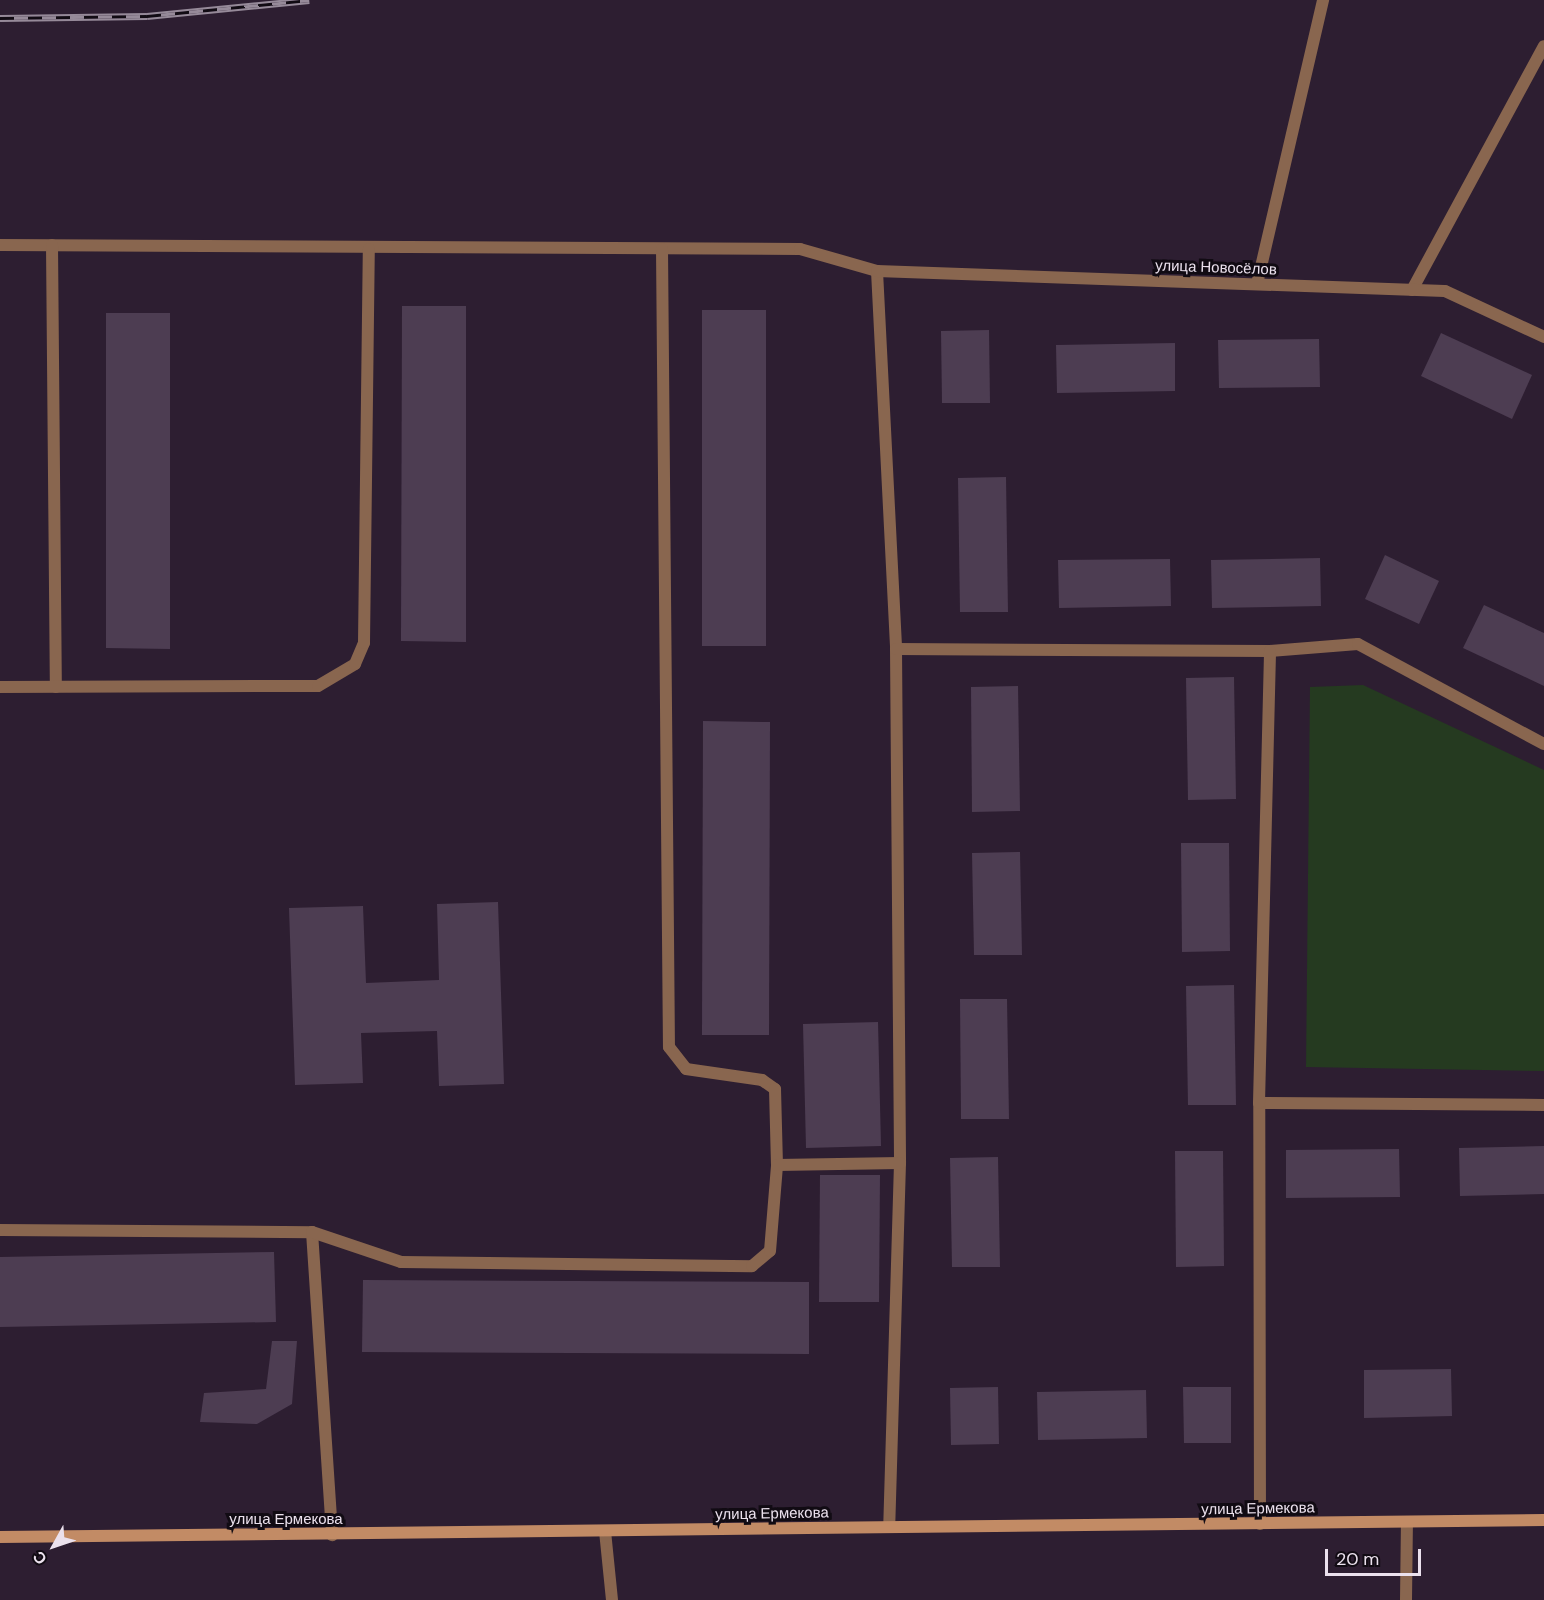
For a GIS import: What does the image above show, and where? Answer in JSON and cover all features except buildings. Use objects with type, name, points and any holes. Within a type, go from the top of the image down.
[{"type":"main road","name":"улица Ермекова","points":[[0,1537],[1544,1520]]},
{"type":"street","points":[[1257,284],[1323,0]]},
{"type":"street","points":[[1412,290],[1544,46]]},
{"type":"street","name":"улица Новосёлов","points":[[0,245],[369,249],[800,249],[877,271],[1445,291],[1544,337]]},
{"type":"street","points":[[52,245],[56,687]]},
{"type":"street","points":[[0,687],[318,686],[355,664],[364,643],[369,249]]},
{"type":"street","points":[[0,1230],[312,1232],[401,1262],[752,1266],[770,1251],[777,1165],[776,1089],[762,1080],[686,1069],[669,1047],[662,249]]},
{"type":"street","points":[[877,271],[896,649],[900,1164],[889,1527]]},
{"type":"street","points":[[896,649],[1270,651],[1358,644],[1544,744]]},
{"type":"street","points":[[1260,1524],[1259,1103],[1270,651]]},
{"type":"street","points":[[1259,1103],[1544,1105]]},
{"type":"street","points":[[777,1165],[900,1164]]},
{"type":"street","points":[[312,1232],[332,1535]]},
{"type":"street","points":[[1406,1600],[1407,1522]]},
{"type":"street","points":[[605,1531],[612,1600]]},
{"type":"green space","points":[[1363,685],[1544,770],[1544,1071],[1306,1067],[1310,687]]},
{"type":"railway","points":[[0,18],[147,16],[309,0]]}]
